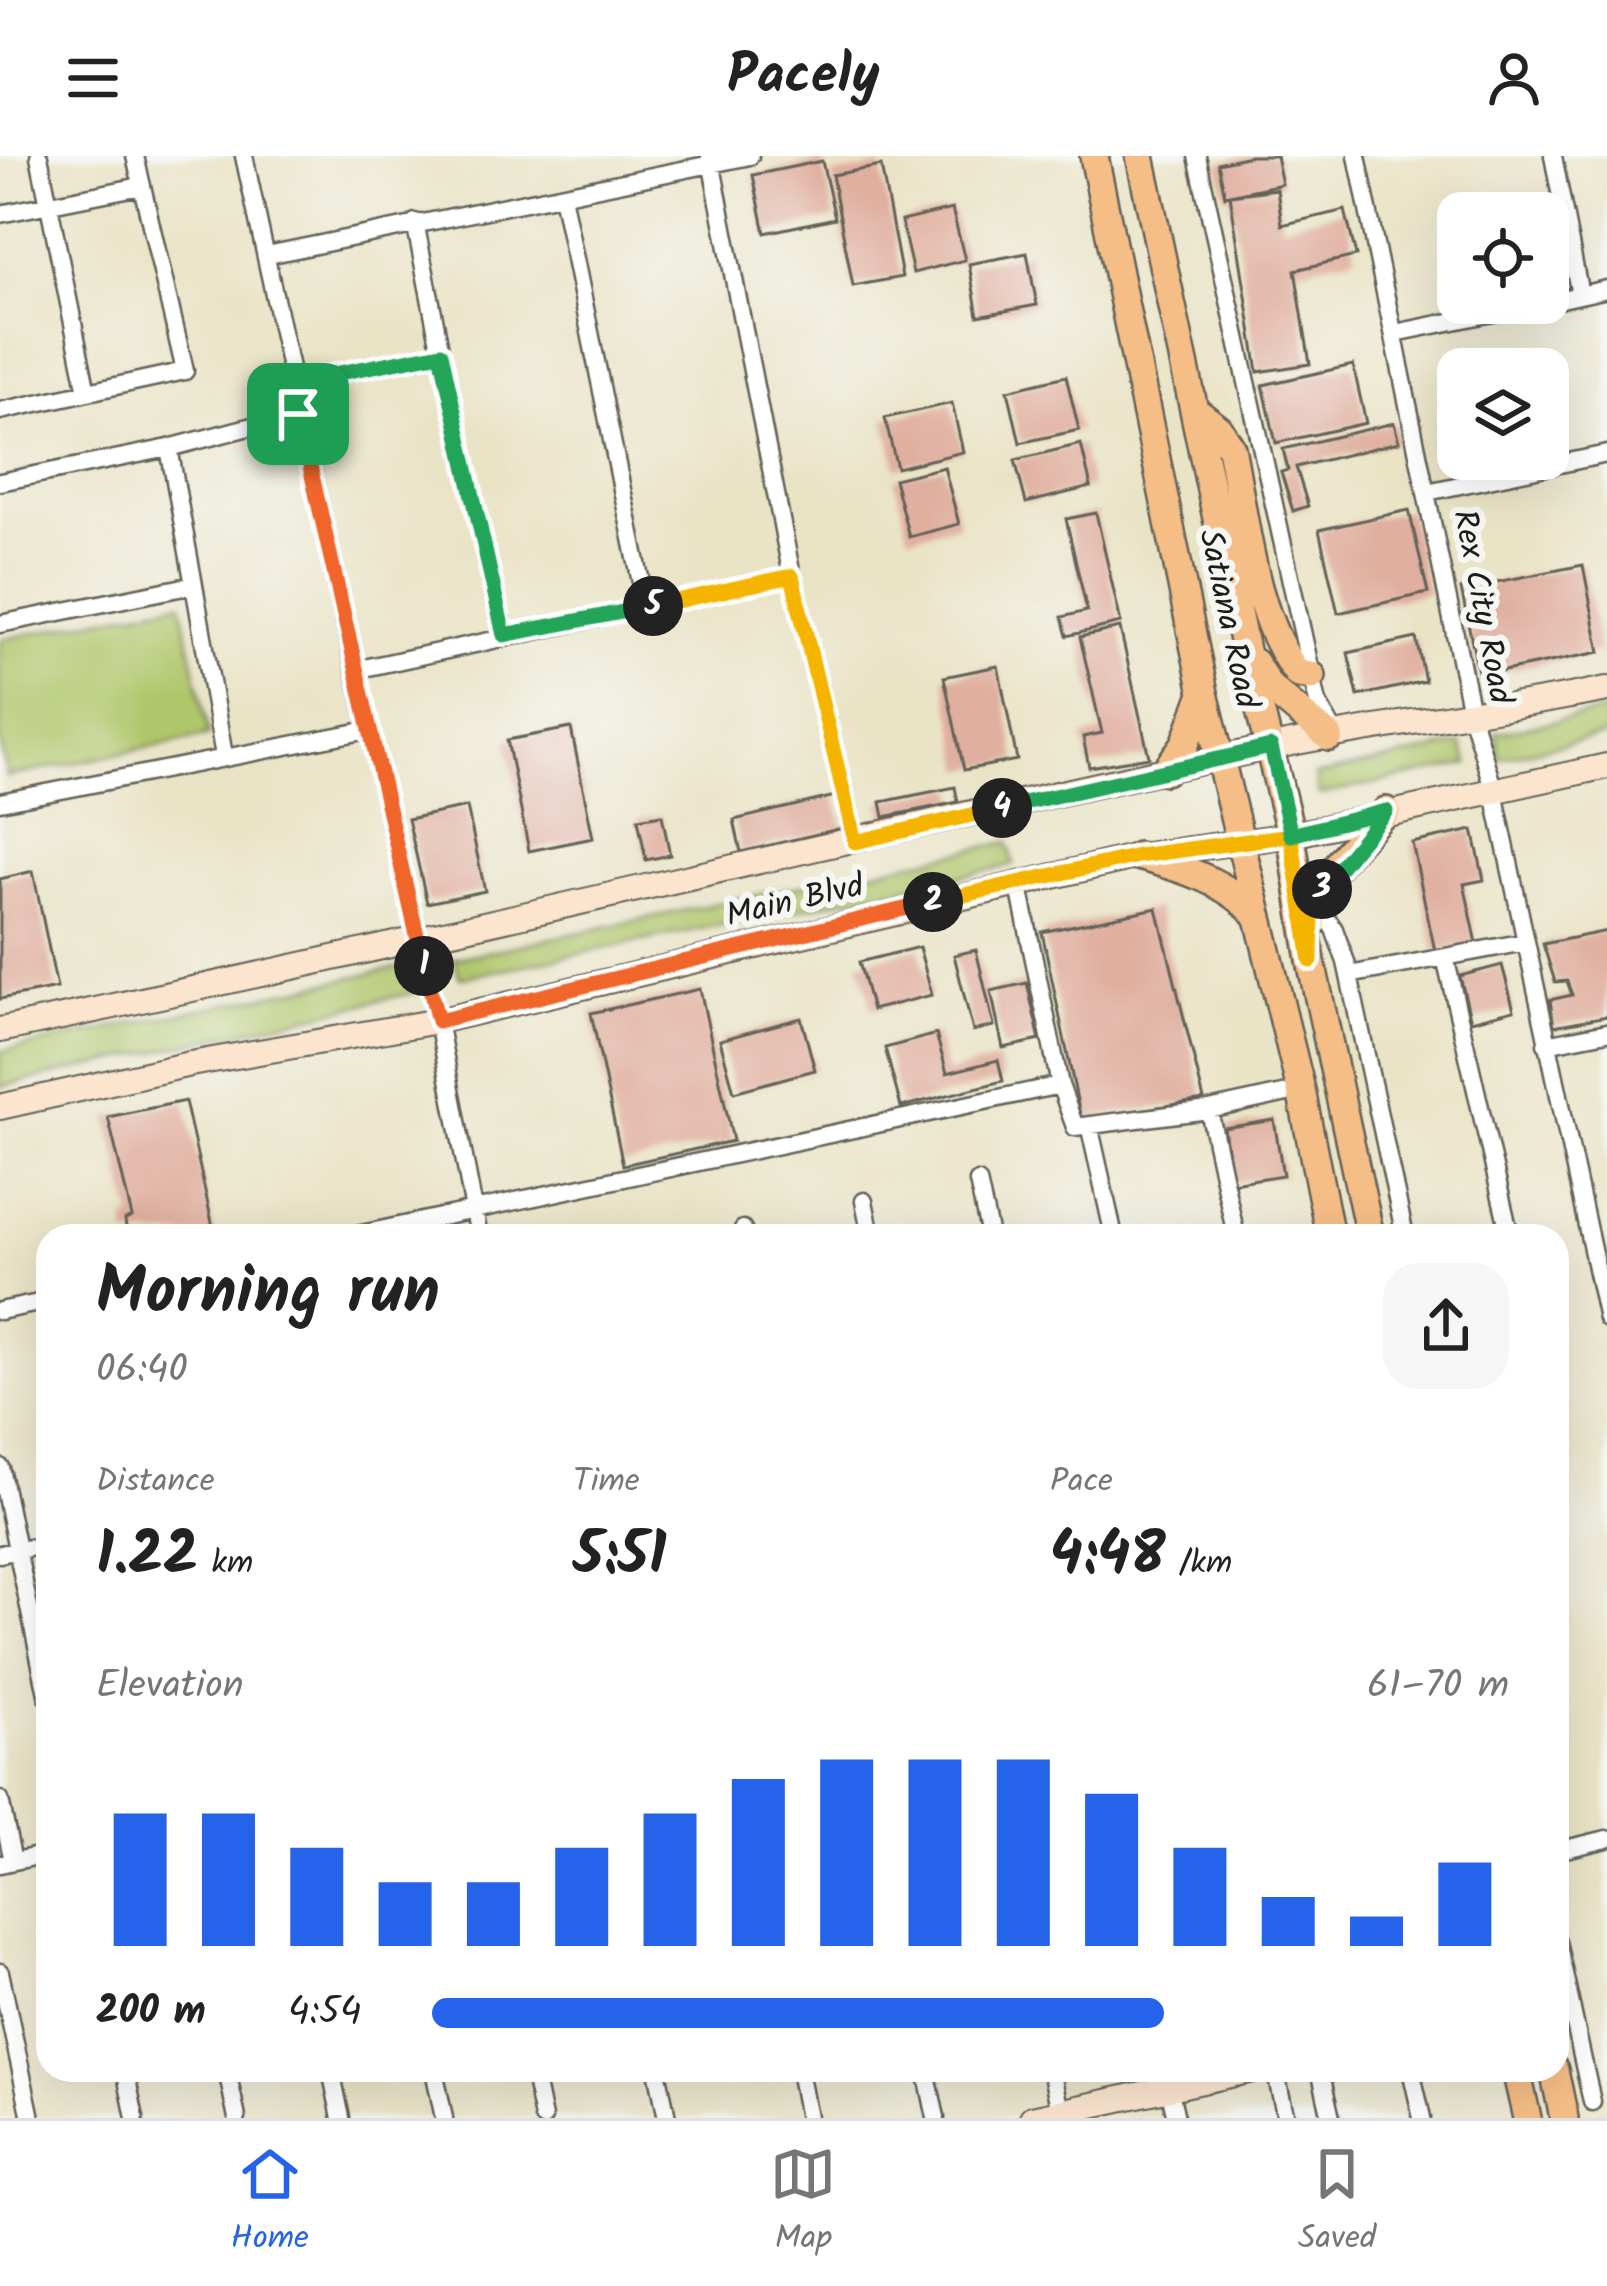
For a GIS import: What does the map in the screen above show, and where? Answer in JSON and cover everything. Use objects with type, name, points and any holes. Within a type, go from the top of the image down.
[{"type":"main road","name":"Satiana Road","points":[[1094,156],[1204,693],[1301,1090],[1328,1224]]},
{"type":"main road","name":"Satiana Road","points":[[1140,156],[1245,650],[1291,835],[1311,961],[1367,1224]]},
{"type":"main road","points":[[1194,410],[1231,448],[1261,591],[1282,653],[1298,674],[1312,676]]},
{"type":"main road","points":[[1245,650],[1270,688],[1333,737]]},
{"type":"main road","name":"Main Blvd","points":[[0,1030],[418,943],[1271,747],[1472,717],[1607,689]]},
{"type":"main road","points":[[1165,771],[1185,744],[1204,693]]},
{"type":"main road","name":"Main Blvd","points":[[0,1107],[190,1064],[438,1021],[1138,856],[1291,835],[1607,766]]},
{"type":"main road","points":[[1311,961],[1316,903],[1329,875],[1386,811]]},
{"type":"main road","points":[[1138,856],[1222,887],[1258,917]]},
{"type":"main road","points":[[1032,2118],[1167,2082]]},
{"type":"main road","points":[[1519,2082],[1527,2118]]},
{"type":"main road","points":[[1557,2082],[1563,2113]]},
{"type":"street","points":[[39,156],[87,392]]},
{"type":"street","points":[[0,411],[185,371],[135,156]]},
{"type":"street","points":[[244,156],[368,730],[438,1021],[477,1224]]},
{"type":"street","points":[[267,255],[562,196],[711,160],[750,156]]},
{"type":"street","points":[[1197,156],[1318,703],[1333,737]]},
{"type":"street","name":"Rex City Road","points":[[1357,156],[1472,717],[1493,788],[1607,1318]]},
{"type":"street","points":[[1553,156],[1580,295]]},
{"type":"street","points":[[711,160],[792,576],[855,842]]},
{"type":"street","points":[[0,214],[141,186]]},
{"type":"street","points":[[562,196],[646,607]]},
{"type":"street","points":[[415,222],[504,635]]},
{"type":"street","points":[[1569,297],[1607,289]]},
{"type":"street","points":[[1396,333],[1439,324]]},
{"type":"street","points":[[293,382],[441,353]]},
{"type":"street","points":[[0,482],[169,448],[298,414]]},
{"type":"street","points":[[169,448],[224,756]]},
{"type":"street","points":[[1427,492],[1607,454]]},
{"type":"street","points":[[355,670],[792,576]]},
{"type":"street","points":[[0,624],[194,585]]},
{"type":"street","points":[[0,802],[368,730]]},
{"type":"street","points":[[1018,882],[1060,1084],[1075,1127],[1090,1129],[1209,1110],[1301,1090]]},
{"type":"street","points":[[1316,903],[1334,929],[1349,975],[1402,1224]]},
{"type":"street","points":[[1349,975],[1525,942]]},
{"type":"street","points":[[1445,957],[1507,1224]]},
{"type":"street","points":[[1546,1044],[1607,1032]]},
{"type":"street","points":[[404,1224],[1060,1084]]},
{"type":"street","points":[[1209,1110],[1233,1224]]},
{"type":"street","points":[[1090,1129],[1111,1224]]},
{"type":"street","points":[[978,1182],[987,1224]]},
{"type":"street","points":[[864,1201],[869,1224]]},
{"type":"street","points":[[0,1311],[36,1304]]},
{"type":"street","points":[[0,1467],[9,1552],[36,1654]]},
{"type":"street","points":[[0,1800],[7,1863]]},
{"type":"street","points":[[1569,1848],[1607,1839]]},
{"type":"street","points":[[0,1972],[31,2118]]},
{"type":"street","points":[[1563,2113],[1600,2101],[1569,1986]]},
{"type":"street","points":[[128,2082],[135,2118]]},
{"type":"street","points":[[230,2082],[237,2118]]},
{"type":"street","points":[[334,2082],[341,2118]]},
{"type":"street","points":[[436,2082],[444,2118]]},
{"type":"street","points":[[536,2082],[543,2118]]},
{"type":"street","points":[[660,2082],[667,2118]]},
{"type":"street","points":[[801,2082],[808,2118]]},
{"type":"street","points":[[928,2082],[936,2118]]},
{"type":"street","points":[[1054,2082],[1060,2111]]},
{"type":"street","points":[[1171,2082],[1176,2118]]},
{"type":"street","points":[[1278,2082],[1286,2118]]},
{"type":"street","points":[[1322,2082],[1330,2118]]},
{"type":"street","points":[[1414,2082],[1422,2118]]},
{"type":"green space","points":[[181,602],[209,735],[7,777],[0,742],[0,640]]},
{"type":"green space","points":[[1607,711],[1607,735],[1499,758],[1496,733]]},
{"type":"green space","points":[[1461,744],[1469,764],[1319,795],[1315,776]]},
{"type":"green space","points":[[1008,842],[1014,865],[460,978],[454,959]]},
{"type":"green space","points":[[410,965],[415,992],[0,1087],[0,1052]]},
{"type":"building","points":[[1276,156],[1282,184],[1225,196],[1218,163]]},
{"type":"building","points":[[822,161],[835,218],[765,233],[753,175]]},
{"type":"building","points":[[881,166],[902,277],[853,286],[832,175]]},
{"type":"building","points":[[1277,189],[1282,225],[1345,210],[1356,256],[1295,270],[1310,364],[1258,372],[1230,195]]},
{"type":"building","points":[[952,209],[965,260],[913,273],[901,221]]},
{"type":"building","points":[[1027,253],[1037,305],[978,316],[969,264]]},
{"type":"building","points":[[1353,365],[1366,423],[1276,443],[1263,385]]},
{"type":"building","points":[[1066,376],[1079,430],[1020,443],[1008,390]]},
{"type":"building","points":[[952,403],[963,452],[897,468],[885,418]]},
{"type":"building","points":[[1394,423],[1399,442],[1296,467],[1308,506],[1293,511],[1281,472],[1288,470],[1283,449]]},
{"type":"building","points":[[1081,444],[1091,487],[1026,503],[1015,460]]},
{"type":"building","points":[[944,467],[959,524],[909,537],[894,479]]},
{"type":"building","points":[[1409,510],[1428,593],[1338,613],[1319,530]]},
{"type":"building","points":[[1096,513],[1121,623],[1067,636],[1062,617],[1087,611],[1066,519]]},
{"type":"building","points":[[1583,565],[1600,652],[1479,676],[1461,589]]},
{"type":"building","points":[[1120,628],[1149,757],[1089,767],[1083,737],[1102,733],[1080,637]]},
{"type":"building","points":[[1416,638],[1425,681],[1358,696],[1348,653]]},
{"type":"building","points":[[998,666],[1017,760],[964,770],[944,677]]},
{"type":"building","points":[[571,728],[593,838],[529,851],[507,740]]},
{"type":"building","points":[[955,787],[958,802],[884,817],[881,802]]},
{"type":"building","points":[[835,796],[843,828],[741,852],[734,820]]},
{"type":"building","points":[[467,807],[485,891],[427,903],[408,819]]},
{"type":"building","points":[[662,815],[670,855],[646,860],[638,819]]},
{"type":"building","points":[[1473,830],[1484,880],[1464,884],[1477,943],[1435,951],[1412,843]]},
{"type":"building","points":[[33,871],[57,988],[0,999],[0,879]]},
{"type":"building","points":[[1157,908],[1204,1100],[1081,1119],[1042,932]]},
{"type":"building","points":[[1607,931],[1607,1016],[1554,1026],[1550,1000],[1572,995],[1567,981],[1555,982],[1543,944]]},
{"type":"building","points":[[919,947],[932,995],[872,1010],[859,962]]},
{"type":"building","points":[[976,950],[994,1026],[973,1031],[954,955]]},
{"type":"building","points":[[1502,965],[1514,1010],[1471,1021],[1460,976]]},
{"type":"building","points":[[1027,983],[1040,1040],[1003,1048],[991,991]]},
{"type":"building","points":[[700,989],[733,1141],[623,1165],[591,1013]]},
{"type":"building","points":[[801,1018],[815,1070],[734,1092],[720,1040]]},
{"type":"building","points":[[936,1034],[947,1073],[998,1060],[1003,1081],[901,1107],[885,1048]]},
{"type":"building","points":[[185,1101],[212,1224],[126,1224],[132,1217],[108,1117]]},
{"type":"building","points":[[1274,1120],[1283,1175],[1232,1183],[1224,1128]]},
{"type":"route","points":[[298,414],[293,382],[441,353],[504,635],[792,576],[855,842],[1271,747],[1291,835],[1386,811],[1329,875],[1312,911],[1311,961],[1291,835],[1138,856],[1018,882],[438,1021],[298,414]]}]
